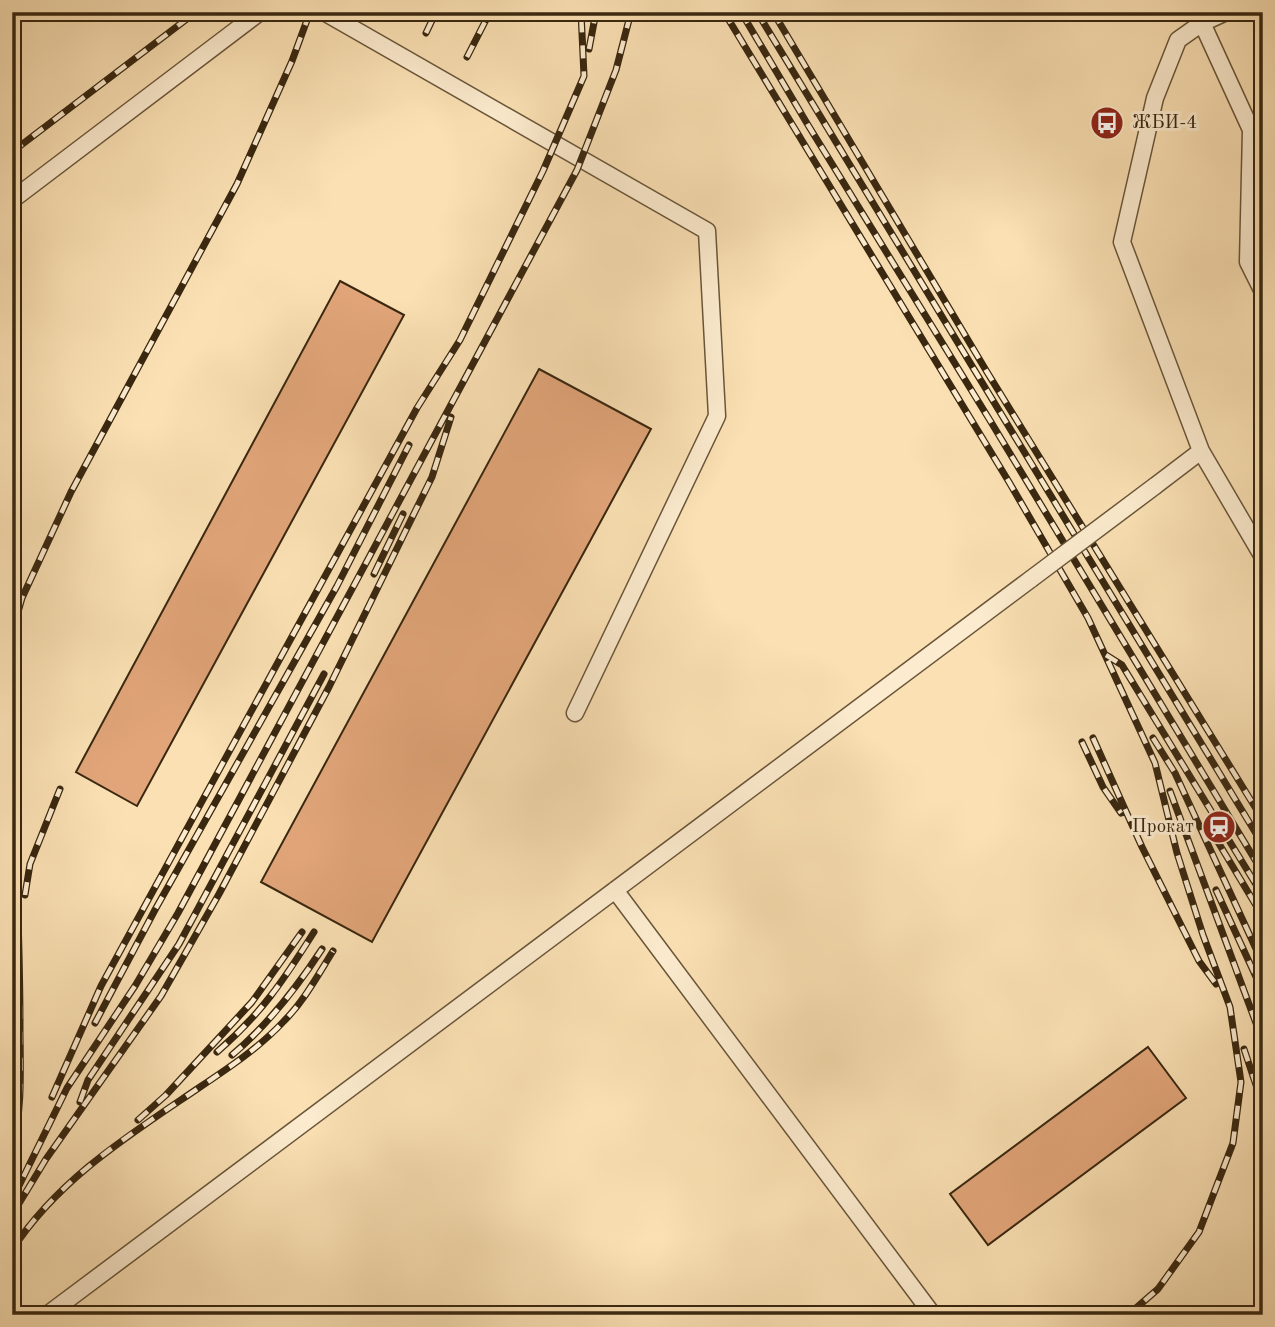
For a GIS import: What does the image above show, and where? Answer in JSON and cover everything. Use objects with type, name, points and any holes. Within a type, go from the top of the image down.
[{"type":"street","points":[[12,200],[260,12]]},
{"type":"street","points":[[324,12],[707,231],[717,416],[575,713]]},
{"type":"street","points":[[1226,12],[1199,17],[1178,40],[1155,98],[1122,242],[1201,451],[1263,557]]},
{"type":"street","points":[[1199,17],[1263,156]]},
{"type":"street","points":[[1251,131],[1248,262],[1263,292]]},
{"type":"street","points":[[1253,272],[1263,256]]},
{"type":"street","points":[[47,1315],[1201,451]]},
{"type":"street","points":[[615,890],[933,1315]]},
{"type":"building","points":[[340,281],[404,315],[137,806],[76,772]]},
{"type":"building","points":[[539,369],[651,429],[372,942],[261,882]]},
{"type":"building","points":[[1148,1047],[1186,1098],[988,1245],[950,1194]]},
{"type":"railway","points":[[12,152],[196,12]]},
{"type":"railway","points":[[12,633],[22,598],[71,492],[237,184],[292,61],[310,12]]},
{"type":"railway","points":[[426,33],[436,12]]},
{"type":"railway","points":[[467,57],[490,12]]},
{"type":"railway","points":[[52,1097],[101,986],[417,408],[460,340],[543,171],[584,76],[581,12]]},
{"type":"railway","points":[[589,49],[596,12]]},
{"type":"railway","points":[[12,1200],[67,1088],[135,986],[178,913],[577,170],[616,70],[631,12]]},
{"type":"railway","points":[[724,12],[1009,482],[1088,618],[1155,763],[1177,853],[1230,1007],[1241,1082],[1233,1143],[1199,1232],[1158,1289],[1128,1315]]},
{"type":"railway","points":[[741,12],[1263,873]]},
{"type":"railway","points":[[757,12],[1263,845]]},
{"type":"railway","points":[[773,12],[987,372],[1263,820]]},
{"type":"railway","points":[[12,1215],[46,1159],[161,996],[219,894],[329,687],[432,477],[451,417]]},
{"type":"railway","points":[[95,1023],[156,908],[337,586],[409,445]]},
{"type":"railway","points":[[374,574],[403,514]]},
{"type":"railway","points":[[1106,655],[1122,665],[1263,896]]},
{"type":"railway","points":[[80,1102],[88,1080],[179,944],[324,674]]},
{"type":"railway","points":[[1093,738],[1142,847],[1199,961],[1216,984]]},
{"type":"railway","points":[[1153,738],[1175,773],[1263,964]]},
{"type":"railway","points":[[1082,742],[1103,787],[1121,813]]},
{"type":"railway","points":[[25,895],[30,864],[60,789]]},
{"type":"railway","points":[[1170,791],[1263,1042]]},
{"type":"railway","points":[[12,1148],[18,1118],[20,1072],[14,806]]},
{"type":"railway","points":[[1209,827],[1263,917]]},
{"type":"railway","points":[[1216,890],[1263,992]]},
{"type":"railway","points":[[138,1120],[166,1095],[252,1002],[302,932]]},
{"type":"railway","points":[[217,1052],[247,1024],[271,996],[314,932]]},
{"type":"railway","points":[[232,1055],[281,1005],[322,949]]},
{"type":"railway","points":[[12,1250],[31,1224],[74,1179],[123,1140],[255,1048],[275,1030],[304,996],[333,951]]},
{"type":"railway","points":[[1244,1049],[1263,1106]]},
{"type":"place","name":"ЖБИ-4","points":[[1107,123]]},
{"type":"place","name":"Прокат","points":[[1219,827]]}]
